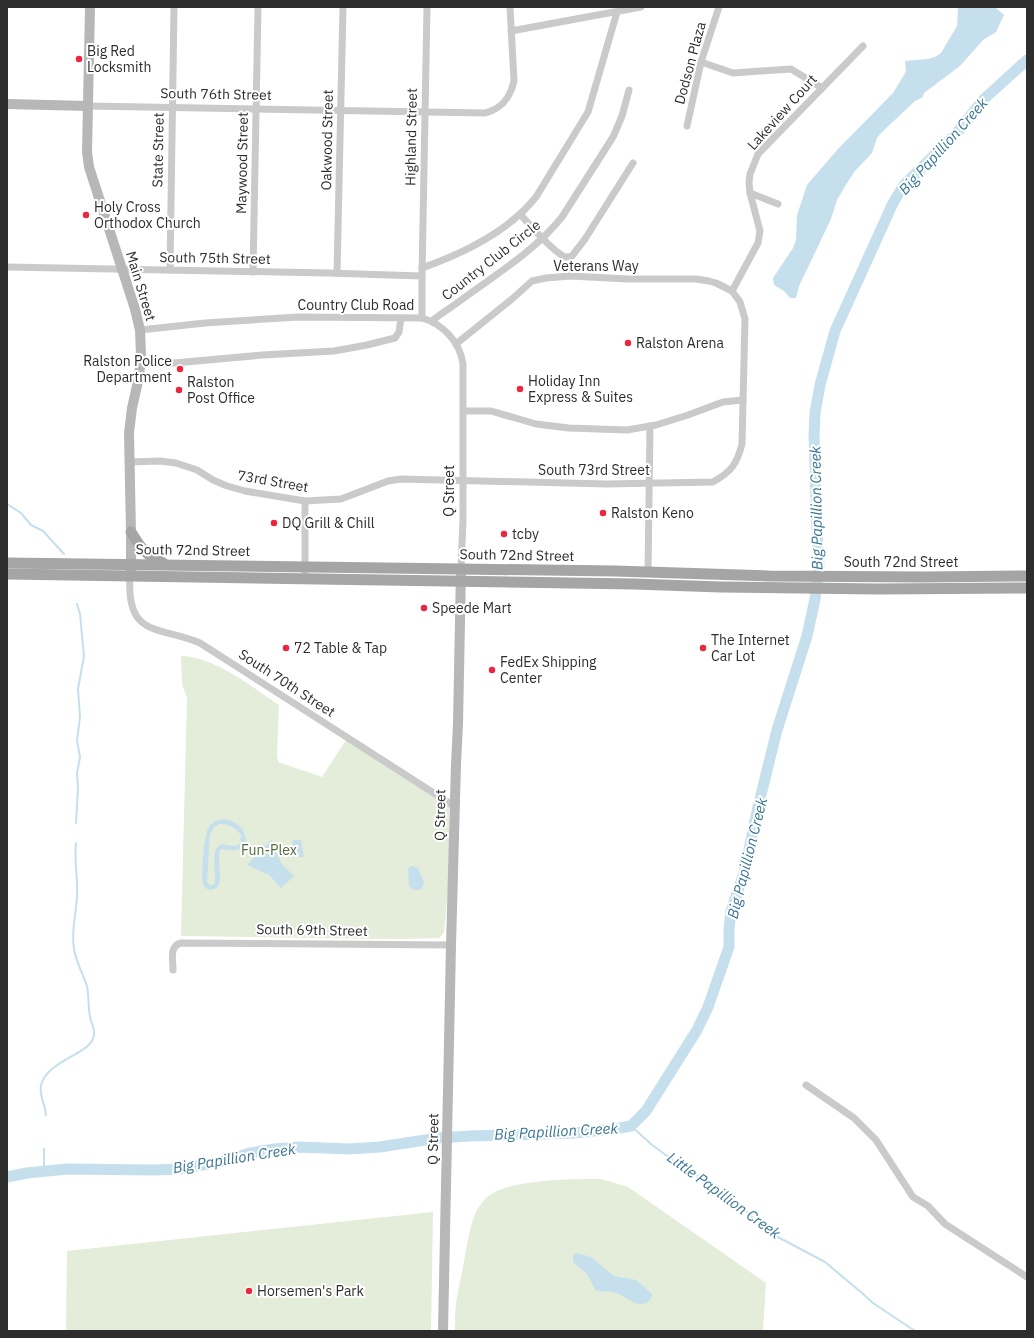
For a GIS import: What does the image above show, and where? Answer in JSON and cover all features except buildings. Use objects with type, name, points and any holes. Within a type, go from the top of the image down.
[{"type":"main road","name":"Main Street","points":[[90,7],[87,152],[89,167],[136,309],[142,348],[141,364],[130,420],[130,576]]},
{"type":"main road","name":"South 76th Street","points":[[7,104],[88,106]]},
{"type":"main road","points":[[131,532],[144,551],[167,565]]},
{"type":"main road","name":"South 72nd Street","points":[[7,563],[461,569],[846,577],[1027,576]]},
{"type":"main road","name":"Q Street","points":[[443,1331],[454,806],[458,724],[461,569]]},
{"type":"main road","points":[[594,583],[606,578],[641,577],[648,573]]},
{"type":"main road","name":"South 72nd Street","points":[[7,574],[594,583],[787,588],[1027,588]]},
{"type":"street","name":"State Street","points":[[170,270],[174,7]]},
{"type":"street","name":"Maywood Street","points":[[253,272],[258,7]]},
{"type":"street","name":"Oakwood Street","points":[[337,273],[343,7]]},
{"type":"street","name":"Highland Street","points":[[422,272],[427,7]]},
{"type":"street","name":"South 76th Street","points":[[88,106],[485,113],[498,108],[504,103],[514,82],[510,7]]},
{"type":"street","points":[[511,31],[641,7]]},
{"type":"street","name":"Dodson Plaza","points":[[687,126],[701,62],[719,7]]},
{"type":"street","points":[[422,272],[474,246],[520,214],[536,197],[588,112],[617,12]]},
{"type":"street","name":"Lakeview Court","points":[[732,291],[758,243],[760,232],[750,193],[750,174],[758,154],[863,46]]},
{"type":"street","points":[[701,62],[733,73],[791,69],[822,88]]},
{"type":"street","name":"Country Club Circle","points":[[432,321],[517,259],[554,228],[613,138],[622,116],[629,90]]},
{"type":"street","points":[[520,214],[542,238],[561,255],[565,257],[572,256],[633,163]]},
{"type":"street","points":[[750,193],[778,204]]},
{"type":"street","name":"South 75th Street","points":[[7,267],[253,272],[422,272]]},
{"type":"street","name":"Country Club Road","points":[[140,330],[205,323],[298,317],[422,318],[422,272]]},
{"type":"street","name":"Veterans Way","points":[[456,344],[509,302],[532,281],[546,278],[570,276],[628,279],[696,279],[716,282],[732,291]]},
{"type":"street","points":[[464,411],[491,411],[536,424],[569,428],[627,430],[650,426],[688,415],[723,402],[743,400],[745,319],[740,302],[732,291]]},
{"type":"street","points":[[141,364],[163,364],[240,356],[349,349],[395,338],[399,332],[401,318]]},
{"type":"street","name":"Q Street","points":[[422,318],[432,321],[440,326],[456,344],[463,364],[464,411],[461,569]]},
{"type":"street","name":"South 73rd Street","points":[[463,481],[546,484],[650,484],[713,482],[724,476],[732,469],[738,457],[742,444],[743,400]]},
{"type":"street","points":[[648,573],[650,426]]},
{"type":"street","name":"73rd Street","points":[[129,462],[160,461],[176,463],[197,470],[212,480],[227,486],[245,491],[306,501],[341,499],[367,488],[395,480],[463,481]]},
{"type":"street","points":[[304,578],[306,501]]},
{"type":"street","name":"South 70th Street","points":[[130,576],[130,597],[132,604],[134,610],[144,624],[153,630],[200,643],[454,806]]},
{"type":"street","name":"South 69th Street","points":[[173,970],[173,950],[175,946],[181,943],[451,945]]},
{"type":"street","points":[[806,1085],[854,1118],[876,1140],[913,1197],[928,1206],[946,1224],[1027,1277]]},
{"type":"green space","name":"Fun-Plex","points":[[181,656],[207,661],[220,667],[245,681],[279,705],[278,762],[322,777],[346,740],[449,806],[449,878],[444,933],[439,938],[401,939],[181,936],[187,698],[182,684]]},
{"type":"green space","points":[[601,1179],[628,1187],[766,1283],[763,1331],[455,1331],[456,1303],[469,1233],[475,1214],[485,1199],[502,1189],[525,1183],[553,1180]]},
{"type":"green space","name":"Horsemen's Park","points":[[433,1212],[431,1331],[66,1331],[67,1251]]},
{"type":"water","points":[[958,7],[995,7],[1004,15],[996,32],[983,40],[960,66],[924,93],[923,97],[915,101],[877,138],[872,153],[855,171],[837,200],[831,219],[799,286],[796,298],[790,298],[784,291],[774,285],[773,278],[793,248],[796,240],[797,215],[807,185],[838,149],[893,93],[906,71],[905,61],[928,59],[941,53],[957,26]]},
{"type":"water","points":[[220,819],[232,822],[239,826],[244,832],[246,838],[245,844],[240,849],[220,850],[220,880],[218,886],[211,890],[204,887],[202,879],[205,839],[211,825]],"holes":[[[222,824],[236,829],[241,834],[242,837],[240,840],[242,841],[237,846],[222,845],[217,848],[214,857],[215,883],[211,886],[207,882],[210,834],[214,827]]]},
{"type":"water","points":[[272,840],[281,863],[294,876],[281,888],[269,875],[247,865],[262,848]]},
{"type":"water","points":[[293,840],[301,840],[304,857],[290,857]]},
{"type":"water","points":[[411,866],[418,868],[424,882],[420,890],[414,890],[409,886],[408,869]]},
{"type":"water","points":[[577,1253],[591,1257],[614,1276],[636,1280],[652,1294],[651,1299],[646,1303],[641,1304],[632,1302],[618,1293],[596,1291],[587,1274],[573,1262],[574,1254]]},
{"type":"waterway","name":"Big Papillion Creek","points":[[7,1177],[27,1173],[67,1169],[180,1169],[225,1161],[250,1153],[299,1147],[349,1149],[380,1147],[438,1138],[574,1133],[614,1129],[631,1126],[646,1111],[697,1030],[708,1007],[729,947],[731,911],[744,873],[777,730],[807,636],[815,599],[819,565],[814,435],[815,413],[820,385],[835,331],[893,203],[904,185],[956,134],[983,100],[1027,60]]},
{"type":"waterway","points":[[7,504],[21,513],[31,525],[43,531],[64,554]]},
{"type":"waterway","points":[[76,823],[78,788],[77,773],[80,757],[77,741],[80,717],[78,689],[84,656],[80,614],[77,604]]},
{"type":"waterway","points":[[46,1115],[41,1096],[41,1085],[45,1076],[52,1069],[87,1047],[92,1041],[94,1034],[89,1013],[87,986],[76,959],[73,942],[77,897],[75,857],[76,843]]},
{"type":"waterway","name":"Little Papillion Creek","points":[[631,1126],[671,1159],[733,1199],[762,1226],[776,1236],[825,1262],[873,1303],[915,1331]]},
{"type":"waterway","points":[[44,1149],[44,1171]]},
{"type":"place","name":"Big Red Locksmith","points":[[79,59]]},
{"type":"place","name":"Holy Cross Orthodox Church","points":[[86,215]]},
{"type":"place","name":"Ralston Arena","points":[[628,343]]},
{"type":"place","name":"Ralston Police Department","points":[[180,369]]},
{"type":"place","name":"Holiday Inn Express & Suites","points":[[520,389]]},
{"type":"place","name":"Ralston Post Office","points":[[179,390]]},
{"type":"place","name":"Ralston Keno","points":[[603,513]]},
{"type":"place","name":"DQ Grill & Chill","points":[[274,523]]},
{"type":"place","name":"tcby","points":[[504,534]]},
{"type":"place","name":"Speede Mart","points":[[424,608]]},
{"type":"place","name":"72 Table & Tap","points":[[286,648]]},
{"type":"place","name":"The Internet Car Lot","points":[[703,648]]},
{"type":"place","name":"FedEx Shipping Center","points":[[492,670]]},
{"type":"place","name":"Horsemen's Park","points":[[249,1291]]}]
